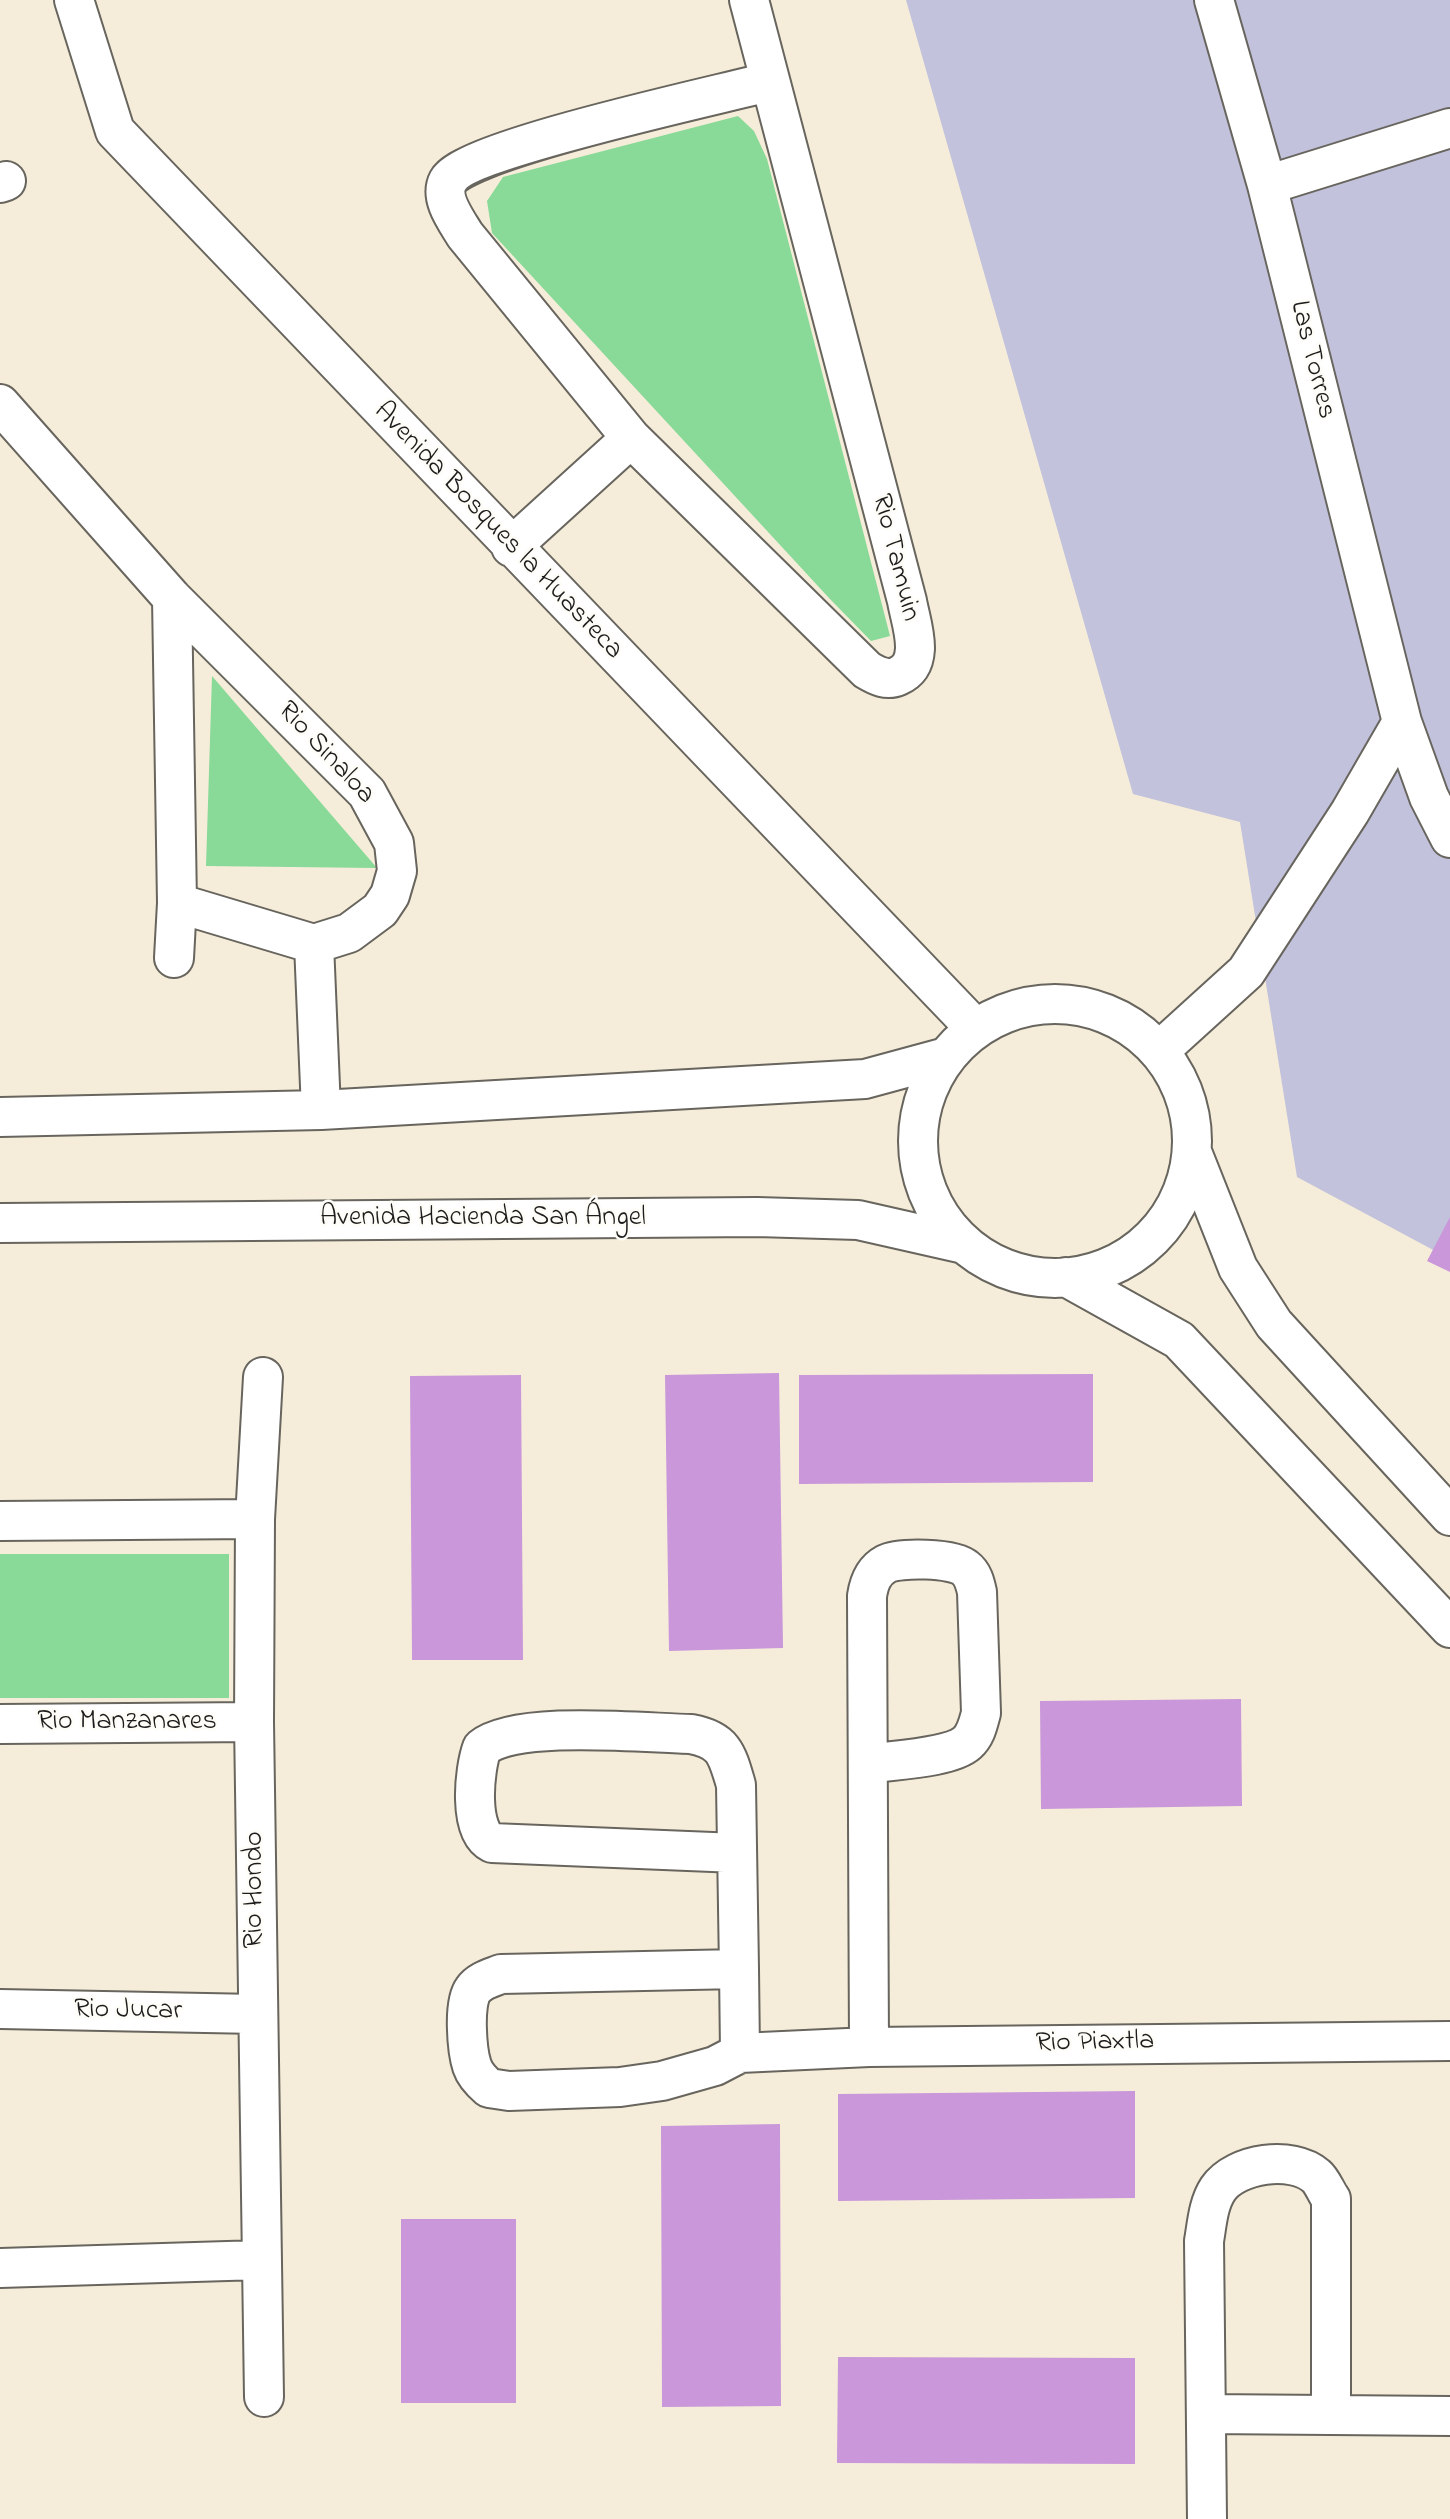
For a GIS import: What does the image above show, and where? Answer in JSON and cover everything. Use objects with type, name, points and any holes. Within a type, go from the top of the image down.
[{"type":"street","name":"Avenida Bosques la Huasteca","points":[[74,0],[114,131],[976,1029]]},
{"type":"street","name":"Rio Tamuin","points":[[749,0],[768,82],[907,601],[915,644],[914,660],[907,671],[896,678],[880,678],[867,670],[631,438],[464,234],[450,211],[446,195],[448,181],[461,167],[508,149],[768,82]]},
{"type":"street","name":"Las Torres","points":[[1214,0],[1267,185],[1402,722],[1429,797],[1450,838]]},
{"type":"street","points":[[1267,185],[1450,128]]},
{"type":"street","name":"Rio Sinaloa","points":[[0,404],[172,598],[367,793],[394,843],[397,871],[390,895],[380,910],[349,933],[314,944]]},
{"type":"street","points":[[511,547],[631,438]]},
{"type":"street","points":[[172,598],[177,903],[174,958]]},
{"type":"street","points":[[1159,1051],[1246,972],[1350,812],[1402,722]]},
{"type":"street","points":[[177,903],[314,944],[321,1110]]},
{"type":"street","points":[[1038,1005],[1071,1005],[1114,1018],[1134,1028],[1159,1051],[1175,1072],[1186,1098],[1192,1124],[1192,1152],[1187,1179],[1177,1205],[1162,1228],[1142,1247],[1119,1262],[1094,1272],[1066,1278],[1039,1277],[1012,1271],[987,1260],[964,1244],[946,1224],[931,1200],[918,1158],[920,1114],[926,1093],[946,1057],[976,1029],[1005,1013],[1038,1005]]},
{"type":"street","points":[[0,1117],[321,1110],[865,1079],[946,1057]]},
{"type":"street","points":[[1192,1152],[1229,1249],[1274,1324],[1450,1516]]},
{"type":"street","name":"Avenida Hacienda San Ángel","points":[[0,1223],[757,1217],[858,1220],[964,1244]]},
{"type":"street","points":[[1066,1278],[1179,1340],[1450,1628]]},
{"type":"street","name":"Rio Hondo","points":[[263,1377],[255,1519],[254,1722],[264,2397]]},
{"type":"street","points":[[0,1521],[255,1519]]},
{"type":"street","points":[[869,1764],[951,1751],[967,1744],[977,1730],[981,1713],[977,1592],[973,1577],[964,1566],[952,1562],[903,1560],[886,1564],[870,1581],[867,1596],[869,2046]]},
{"type":"street","name":"Rio Manzanares","points":[[0,1724],[254,1722]]},
{"type":"street","points":[[737,1853],[492,1843],[484,1839],[478,1829],[475,1786],[482,1748],[492,1740],[526,1732],[691,1734],[708,1737],[728,1757],[736,1785],[739,1969],[740,2053],[716,2066],[662,2081],[620,2087],[509,2091],[489,2088],[472,2068],[468,2051],[468,2001],[473,1989],[501,1974],[739,1969]]},
{"type":"street","name":"Rio Jucar","points":[[0,2009],[257,2014]]},
{"type":"street","name":"Rio Piaxtla","points":[[740,2053],[869,2046],[1450,2041]]},
{"type":"street","points":[[1208,2519],[1204,2241],[1211,2204],[1219,2188],[1233,2174],[1251,2166],[1296,2168],[1316,2176],[1331,2199],[1331,2415]]},
{"type":"street","points":[[0,2267],[260,2260]]},
{"type":"street","points":[[1206,2414],[1450,2416]]},
{"type":"shaded area","points":[[906,0],[1450,0],[1450,1259],[1297,1177],[1240,822],[1133,794]]},
{"type":"green space","points":[[738,116],[754,131],[767,159],[890,636],[871,641],[492,233],[487,201],[503,177]]},
{"type":"green space","points":[[212,676],[377,868],[206,866]]},
{"type":"green space","points":[[0,1554],[229,1554],[229,1698],[0,1698]]},
{"type":"building","points":[[1450,1217],[1450,1272],[1427,1261]]},
{"type":"building","points":[[779,1373],[783,1648],[669,1651],[665,1375]]},
{"type":"building","points":[[1093,1374],[1093,1482],[799,1484],[799,1375]]},
{"type":"building","points":[[521,1375],[523,1660],[412,1660],[410,1376]]},
{"type":"building","points":[[1241,1699],[1242,1806],[1041,1809],[1040,1701]]},
{"type":"building","points":[[1135,2091],[1135,2198],[838,2201],[838,2094]]},
{"type":"building","points":[[780,2124],[781,2406],[662,2407],[661,2126]]},
{"type":"building","points":[[401,2219],[516,2219],[516,2403],[401,2403]]},
{"type":"building","points":[[838,2357],[1135,2358],[1135,2464],[837,2463]]}]
